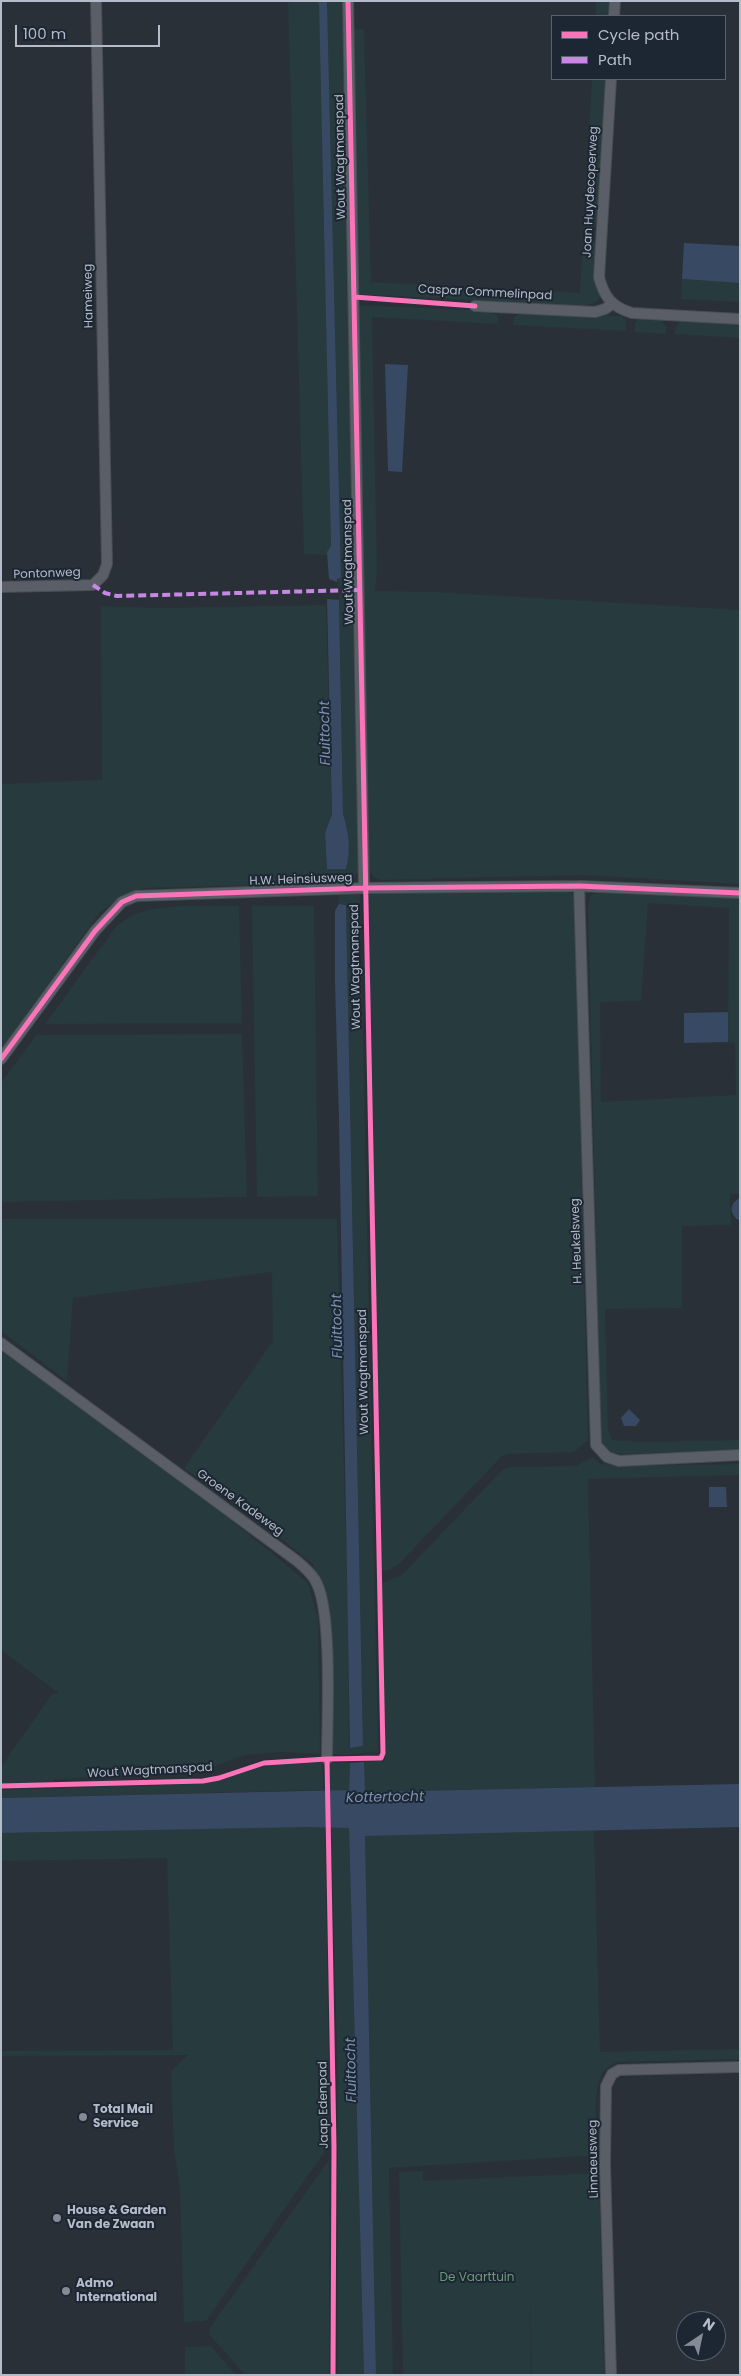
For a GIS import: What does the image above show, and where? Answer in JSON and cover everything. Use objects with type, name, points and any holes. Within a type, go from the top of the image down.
[{"type":"street","name":"Hameiweg","points":[[93,585],[104,576],[108,564],[96,1]]},
{"type":"street","name":"Wout Wagtmanspad","points":[[348,1],[364,888]]},
{"type":"street","points":[[614,15],[615,1]]},
{"type":"street","name":"Joan Huydecoperweg","points":[[611,80],[599,277],[606,296],[612,304]]},
{"type":"street","points":[[612,304],[632,313],[740,319]]},
{"type":"street","name":"Caspar Commelinpad","points":[[476,306],[595,312],[605,309],[612,304]]},
{"type":"street","name":"Pontonweg","points":[[1,588],[93,585]]},
{"type":"street","name":"H.W. Heinsiusweg","points":[[1,1058],[95,930],[122,902],[136,896],[364,888],[579,886],[740,893]]},
{"type":"street","name":"H. Heukelsweg","points":[[579,886],[596,1445],[607,1457],[619,1460],[740,1455]]},
{"type":"street","name":"Groene Kadeweg","points":[[1,1343],[297,1560],[315,1579],[321,1593],[327,1647],[327,1759]]},
{"type":"street","name":"Linnaeusweg","points":[[611,2375],[605,2165],[606,2086],[612,2074],[619,2070],[740,2067]]},
{"type":"green space","points":[[288,1],[317,1],[319,3],[331,546],[327,555],[304,554]]},
{"type":"green space","points":[[327,1],[342,1],[356,580],[350,587],[338,587],[338,579],[341,578]]},
{"type":"green space","points":[[596,1],[611,1],[611,15],[596,15]]},
{"type":"green space","points":[[350,28],[364,30],[371,282],[580,293],[583,235],[593,238],[597,245],[600,297],[596,302],[579,306],[357,294]]},
{"type":"green space","points":[[592,80],[607,80],[599,223],[592,227],[584,226]]},
{"type":"green space","points":[[682,279],[740,283],[740,302],[681,299]]},
{"type":"green space","points":[[357,305],[490,311],[498,317],[498,324],[372,317],[377,571],[375,591],[434,592],[740,610],[740,884],[582,875],[380,880],[374,877],[368,868]]},
{"type":"green space","points":[[523,312],[622,316],[626,322],[626,331],[513,325],[514,317]]},
{"type":"green space","points":[[639,318],[661,319],[666,327],[666,334],[635,332],[635,323]]},
{"type":"green space","points":[[682,320],[740,324],[740,338],[674,334],[676,326]]},
{"type":"green space","points":[[339,595],[353,598],[358,873],[351,882],[345,883],[144,888],[126,894],[100,912],[1,1050],[1,784],[102,780],[101,606],[158,608],[326,605],[332,814],[325,833],[327,868],[346,869],[348,841],[343,814]]},
{"type":"green space","points":[[562,889],[573,895],[575,899],[588,1440],[574,1452],[508,1454],[502,1456],[399,1564],[389,1570],[382,1570],[367,894],[368,891]]},
{"type":"green space","points":[[600,890],[740,898],[740,1194],[730,1194],[731,1225],[682,1226],[682,1308],[605,1309],[608,1429],[612,1440],[643,1442],[740,1440],[740,1451],[624,1454],[612,1453],[601,1445],[588,907],[591,896]],"holes":[[[648,903],[729,908],[728,1042],[735,1043],[736,1095],[601,1102],[600,1002],[641,1001]]]},
{"type":"green space","points":[[360,891],[378,1751],[349,1755],[330,1754],[325,1597],[313,1564],[274,1533],[184,1468],[273,1341],[272,1272],[73,1298],[67,1381],[1,1331],[1,1219],[337,1219],[348,1613],[349,1747],[363,1746],[346,904],[339,904],[338,892]]},
{"type":"green space","points":[[239,906],[242,1023],[45,1024],[115,928],[127,919],[140,912],[173,907]]},
{"type":"green space","points":[[252,906],[314,906],[318,1196],[257,1197]]},
{"type":"green space","points":[[242,1034],[247,1197],[1,1202],[1,1083],[37,1035]]},
{"type":"green space","points":[[1,1350],[231,1520],[308,1583],[318,1618],[320,1754],[281,1752],[245,1755],[196,1773],[54,1779],[53,1783],[1,1784],[1,1767],[52,1694],[59,1693],[1,1650]]},
{"type":"green space","points":[[592,1457],[601,1464],[623,1466],[740,1464],[740,1475],[588,1479],[595,1787],[364,1792],[364,1762],[385,1761],[382,1583],[402,1575],[503,1469],[511,1467],[576,1466]]},
{"type":"green space","points":[[280,1763],[322,1763],[324,1790],[1,1798],[1,1790],[195,1784],[226,1779],[249,1770]]},
{"type":"green space","points":[[334,1763],[350,1763],[349,1790],[330,1791],[329,1765]]},
{"type":"green space","points":[[325,1826],[330,2144],[206,2321],[184,2322],[180,2188],[174,2149],[171,2072],[188,2055],[1,2056],[1,2051],[173,2050],[167,1858],[1,1861],[1,1833]]},
{"type":"green space","points":[[331,1828],[349,1828],[364,2375],[338,2375],[338,2083]]},
{"type":"green space","points":[[594,1830],[600,2052],[740,2049],[740,2059],[617,2062],[608,2067],[600,2078],[597,2088],[598,2155],[389,2168],[393,2375],[376,2375],[365,1836]]},
{"type":"green space","points":[[329,2160],[329,2375],[245,2375],[210,2335],[209,2329]]},
{"type":"green space","name":"De Vaarttuin","points":[[423,2171],[423,2181],[599,2173],[604,2375],[532,2375],[530,2289],[531,2375],[403,2375],[399,2172]]},
{"type":"green space","points":[[211,2346],[236,2375],[185,2375],[185,2347]]},
{"type":"water","points":[[317,1],[327,1],[341,578],[337,579],[337,582],[329,579],[327,552],[331,546],[319,4]]},
{"type":"water","points":[[684,243],[740,246],[740,283],[682,279]]},
{"type":"water","points":[[385,364],[408,365],[402,472],[388,471]]},
{"type":"water","points":[[327,599],[339,600],[343,814],[347,828],[349,848],[346,869],[327,869],[325,833],[332,814]]},
{"type":"water","points":[[339,904],[346,905],[363,1746],[350,1748],[335,982],[335,911]]},
{"type":"water","points":[[728,1012],[728,1042],[684,1043],[684,1013]]},
{"type":"water","points":[[740,1198],[740,1221],[734,1216],[732,1206]]},
{"type":"water","points":[[629,1409],[640,1420],[636,1426],[624,1426],[621,1418]]},
{"type":"water","points":[[709,1487],[726,1487],[727,1507],[709,1507]]},
{"type":"water","name":"Kottertocht","points":[[364,1762],[365,1792],[740,1784],[740,1827],[365,1836],[376,2375],[364,2375],[349,1828],[307,1827],[1,1833],[1,1798],[349,1790],[350,1763]]},
{"type":"marked path","points":[[93,585],[105,593],[117,596],[359,590]]},
{"type":"cycle path","name":"Jaap Edenpad","points":[[333,2375],[334,2147],[327,1759],[381,1758],[383,1753],[348,1]]},
{"type":"cycle path","points":[[354,297],[475,306]]},
{"type":"cycle path","points":[[1,1059],[95,931],[122,902],[136,896],[364,888],[579,886],[740,893]]},
{"type":"cycle path","points":[[1,1786],[203,1781],[219,1778],[264,1763],[327,1759]]},
{"type":"place","name":"Total Mail Service","points":[[83,2117]]},
{"type":"place","name":"House & Garden Van de Zwaan","points":[[57,2218]]},
{"type":"place","name":"Admo International","points":[[66,2291]]},
{"type":"water label","name":"Fluittocht","points":[[326,733]]},
{"type":"water label","name":"Fluittocht","points":[[338,1326]]},
{"type":"water label","name":"Fluittocht","points":[[352,2070]]}]
